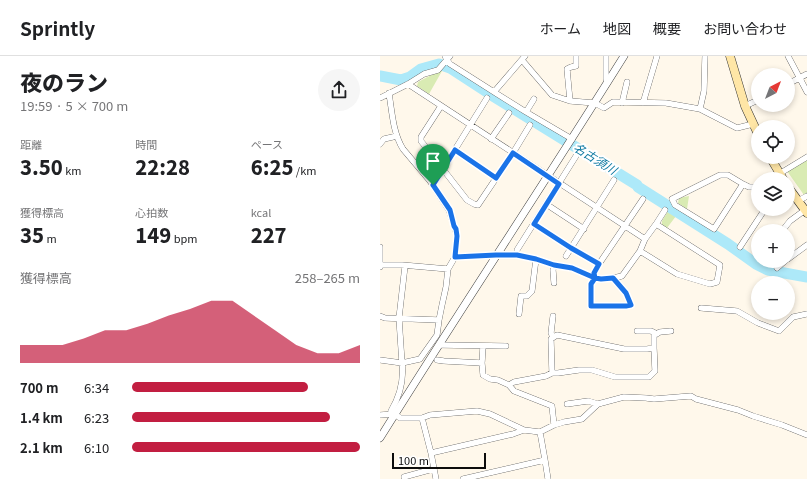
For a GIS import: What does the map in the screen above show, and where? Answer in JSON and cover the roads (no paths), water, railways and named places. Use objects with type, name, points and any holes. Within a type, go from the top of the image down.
[{"type":"main road","points":[[730,56],[745,106],[751,120]]},
{"type":"main road","points":[[795,196],[806,211]]},
{"type":"street","points":[[570,101],[567,70],[576,66],[576,56]]},
{"type":"street","points":[[606,56],[607,83]]},
{"type":"street","points":[[380,438],[624,56]]},
{"type":"street","points":[[643,103],[657,56]]},
{"type":"street","points":[[700,109],[704,91],[705,56]]},
{"type":"street","points":[[788,56],[807,92]]},
{"type":"street","points":[[380,98],[424,74],[438,70],[447,58],[450,64],[571,139]]},
{"type":"street","points":[[494,92],[522,60],[552,95],[570,101],[595,103],[604,108],[613,102],[666,103],[700,109],[737,128],[751,124]]},
{"type":"street","points":[[795,80],[807,74]]},
{"type":"street","points":[[622,102],[627,82]]},
{"type":"street","points":[[408,84],[645,239]]},
{"type":"street","points":[[380,360],[402,363],[420,359],[437,335],[448,269],[455,257],[457,236],[450,210],[433,185],[403,149],[396,136],[389,93]]},
{"type":"street","points":[[433,185],[487,98]]},
{"type":"street","points":[[526,112],[534,99]]},
{"type":"street","points":[[745,106],[751,103]]},
{"type":"street","points":[[441,106],[421,137],[421,141],[467,200],[478,205],[530,125]]},
{"type":"street","points":[[491,139],[509,113]]},
{"type":"street","points":[[380,144],[384,140],[396,136]]},
{"type":"street","points":[[455,150],[496,178]]},
{"type":"street","points":[[517,255],[517,250],[576,156]]},
{"type":"street","points":[[786,172],[807,157]]},
{"type":"street","points":[[742,184],[714,229],[675,205],[672,199],[720,175],[728,175],[742,184],[751,187]]},
{"type":"street","points":[[566,256],[614,180]]},
{"type":"street","points":[[798,201],[807,196]]},
{"type":"street","points":[[613,278],[626,293],[631,305],[591,306],[591,284],[595,278],[594,273],[643,199]]},
{"type":"street","points":[[546,204],[584,229]]},
{"type":"street","points":[[455,257],[517,255],[554,265],[572,268],[595,278],[601,279],[622,276],[640,251],[645,239],[665,210]]},
{"type":"street","points":[[788,224],[806,211]]},
{"type":"street","points":[[740,247],[760,216]]},
{"type":"street","points":[[534,224],[599,264]]},
{"type":"street","points":[[640,251],[677,274],[710,284],[717,282],[720,265],[656,224]]},
{"type":"street","points":[[795,254],[807,245]]},
{"type":"street","points":[[380,247],[380,265],[448,269]]},
{"type":"street","points":[[519,314],[521,296],[527,296],[532,291],[536,259]]},
{"type":"street","points":[[554,265],[554,284]]},
{"type":"street","points":[[405,266],[399,318],[403,371],[400,392],[391,412],[400,418],[422,418],[430,415],[477,411],[490,414],[524,430],[540,432],[554,425],[582,419],[598,404],[624,397],[654,399],[691,396],[696,399],[738,410],[807,435]]},
{"type":"street","points":[[701,308],[737,311],[758,323],[779,331],[793,317],[807,314]]},
{"type":"street","points":[[380,316],[385,318],[439,320]]},
{"type":"street","points":[[552,316],[551,333],[553,337]]},
{"type":"street","points":[[637,331],[651,331],[657,334]]},
{"type":"street","points":[[510,385],[514,382],[546,376],[552,373],[579,370],[592,370],[615,377],[648,377],[655,371],[654,336],[660,332],[671,332]]},
{"type":"street","points":[[552,373],[550,339],[557,335],[624,348],[654,348]]},
{"type":"street","points":[[439,345],[506,346]]},
{"type":"street","points":[[483,346],[483,375],[490,379],[498,380],[510,385],[514,391],[552,406],[554,425]]},
{"type":"street","points":[[438,360],[482,363]]},
{"type":"street","points":[[567,404],[588,401],[598,404]]},
{"type":"street","points":[[380,415],[395,414]]},
{"type":"street","points":[[422,418],[436,479]]},
{"type":"street","points":[[431,452],[513,434],[524,430]]},
{"type":"street","points":[[540,432],[548,479]]},
{"type":"street","points":[[463,479],[545,460]]},
{"type":"street","points":[[404,477],[433,469]]},
{"type":"waterway","name":"名古須川","points":[[380,76],[401,80],[410,77],[421,69],[439,64],[450,68],[637,185],[756,264],[768,270],[807,277]]}]
